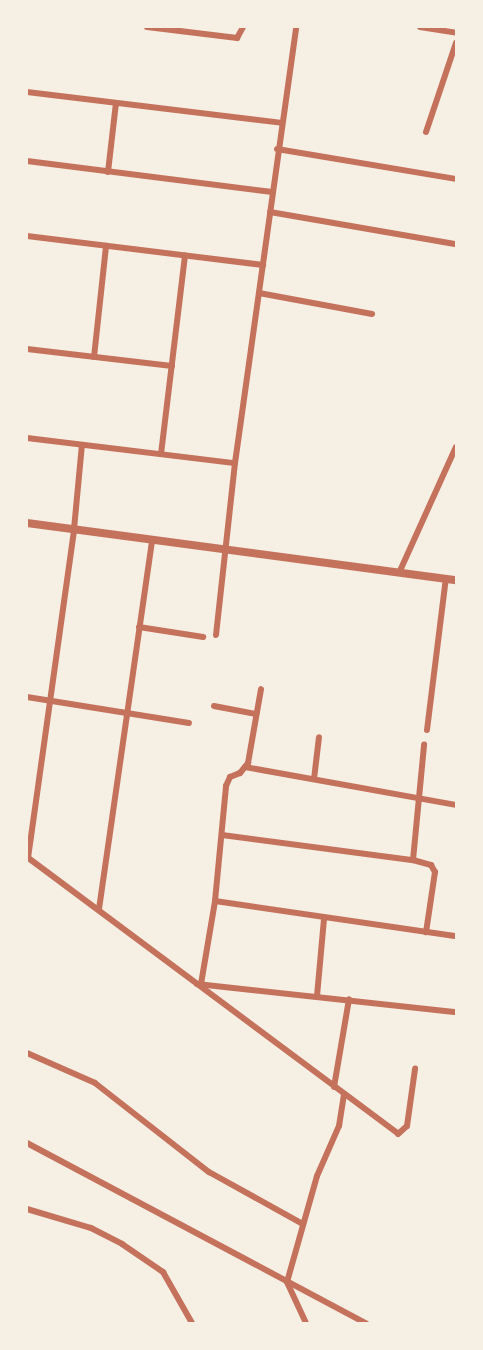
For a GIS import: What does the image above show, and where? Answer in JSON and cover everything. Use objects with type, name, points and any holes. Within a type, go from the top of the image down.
[{"type":"street","points":[[147,27],[237,38],[243,27]]},
{"type":"street","points":[[216,635],[235,463],[277,149],[296,27]]},
{"type":"street","points":[[420,27],[444,29],[456,33]]},
{"type":"street","points":[[426,132],[456,43]]},
{"type":"street","points":[[27,92],[282,123]]},
{"type":"street","points":[[108,171],[116,103]]},
{"type":"street","points":[[277,149],[456,179]]},
{"type":"street","points":[[27,161],[272,192]]},
{"type":"street","points":[[270,212],[456,244]]},
{"type":"street","points":[[27,242],[27,236],[262,265]]},
{"type":"street","points":[[94,357],[106,246]]},
{"type":"street","points":[[161,454],[185,255]]},
{"type":"street","points":[[259,292],[372,314]]},
{"type":"street","points":[[27,349],[172,366]]},
{"type":"street","points":[[27,438],[235,463]]},
{"type":"street","points":[[82,445],[74,530],[52,700],[28,858],[394,1131],[402,1133],[409,1120],[415,1069]]},
{"type":"street","points":[[399,573],[456,447]]},
{"type":"street","points":[[27,523],[456,580]]},
{"type":"street","points":[[99,909],[152,540]]},
{"type":"street","points":[[427,730],[446,579]]},
{"type":"street","points":[[140,627],[203,637]]},
{"type":"street","points":[[197,984],[215,901],[228,781],[245,767],[261,689]]},
{"type":"street","points":[[27,697],[127,711],[189,723]]},
{"type":"street","points":[[214,706],[256,714]]},
{"type":"street","points":[[314,779],[319,738]]},
{"type":"street","points":[[413,860],[417,797],[424,745]]},
{"type":"street","points":[[245,767],[456,805]]},
{"type":"street","points":[[222,835],[413,860],[434,868],[426,932]]},
{"type":"street","points":[[215,901],[324,919],[456,936]]},
{"type":"street","points":[[317,996],[324,919]]},
{"type":"street","points":[[197,984],[456,1012]]},
{"type":"street","points":[[334,1087],[349,999]]},
{"type":"street","points":[[27,1053],[95,1083],[209,1172],[303,1224]]},
{"type":"street","points":[[306,1323],[287,1282],[317,1176],[339,1126],[344,1094]]},
{"type":"street","points":[[27,1143],[366,1323]]},
{"type":"street","points":[[27,1209],[91,1228],[122,1244],[163,1272],[192,1323]]}]
